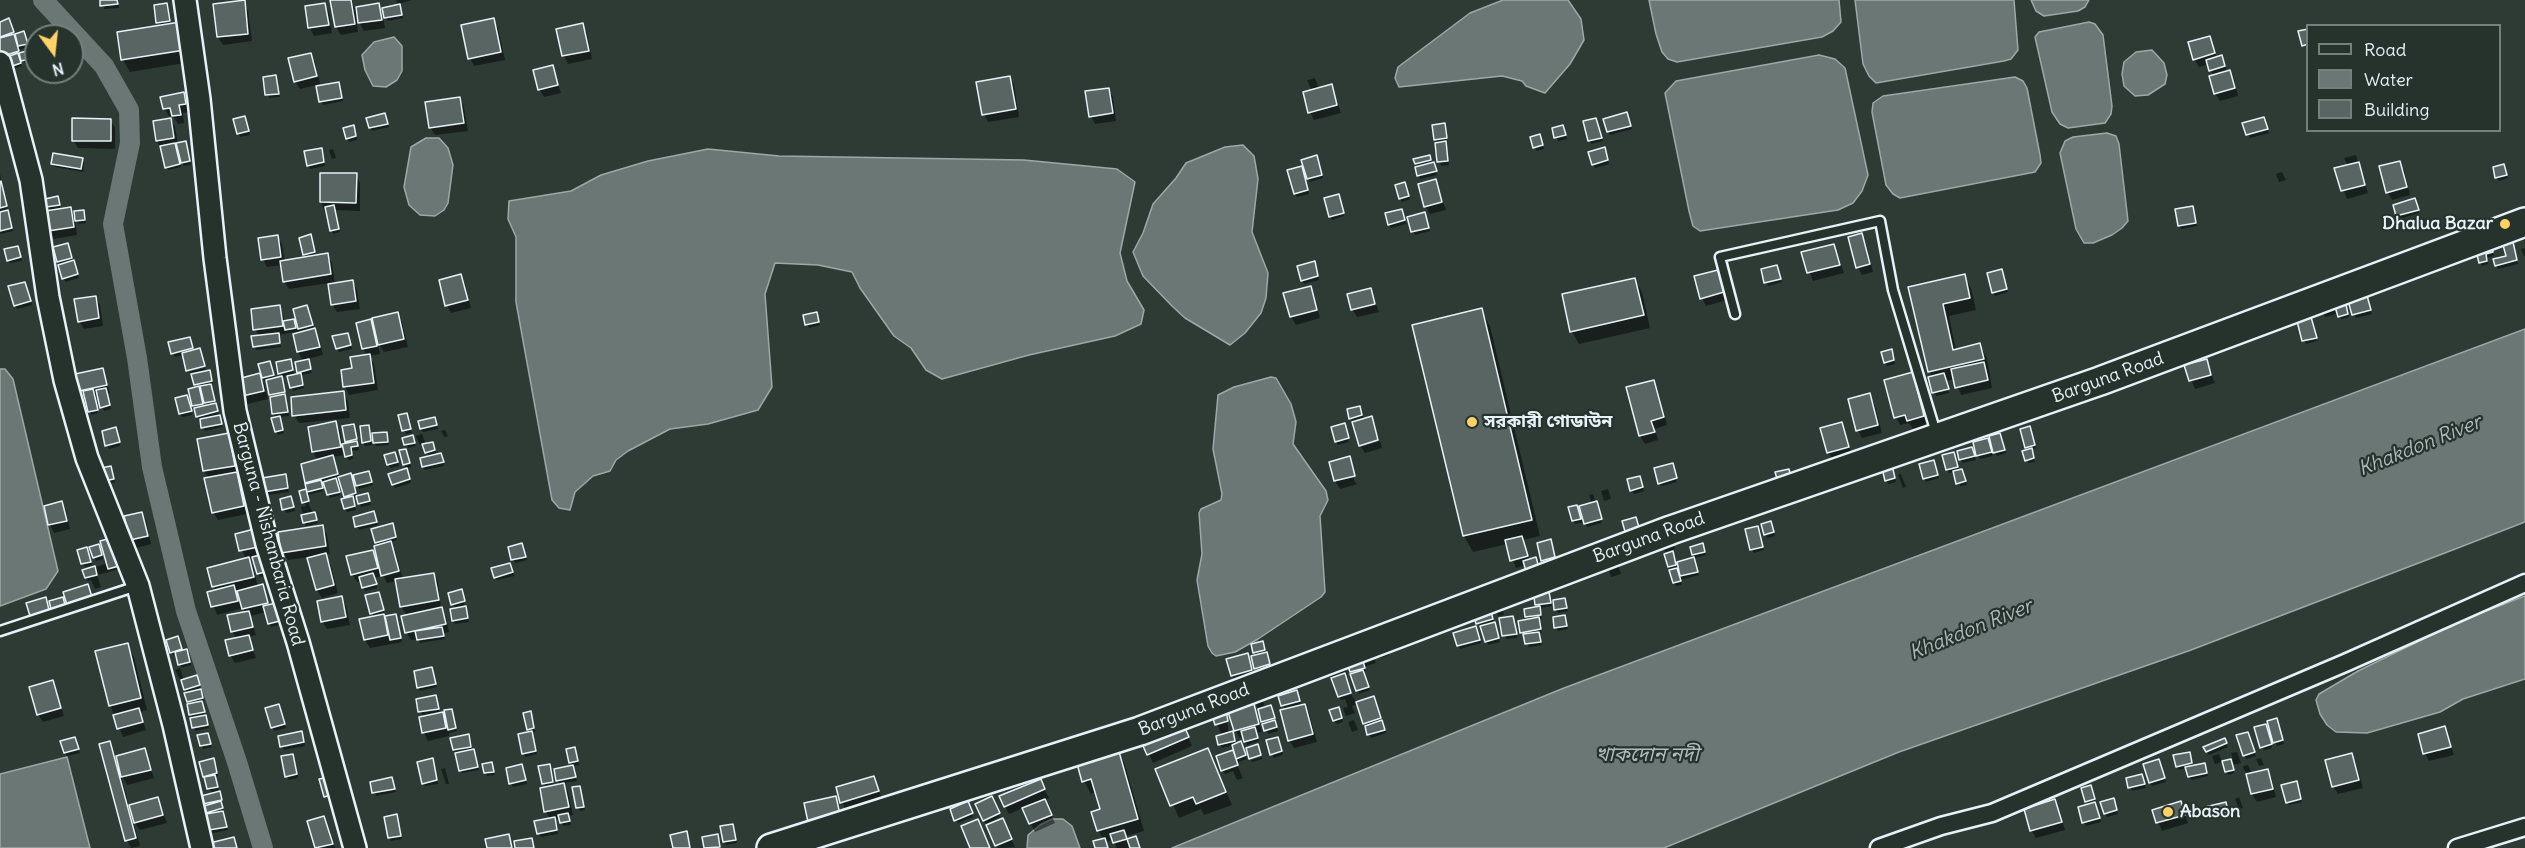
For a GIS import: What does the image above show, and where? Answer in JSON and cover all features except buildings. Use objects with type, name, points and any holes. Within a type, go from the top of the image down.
[{"type":"main road","name":"Barguna Road","points":[[771,848],[1140,731],[1671,530],[2100,381],[2525,222]]},
{"type":"street","name":"Barguna - Nishanbaria Road","points":[[185,0],[235,411],[267,544],[298,642],[355,848]]},
{"type":"street","points":[[0,63],[31,180],[48,297],[64,380],[87,458],[138,586],[174,725],[198,847]]},
{"type":"street","points":[[1879,848],[1941,826],[1992,813],[2345,663],[2525,583]]},
{"type":"street","points":[[2457,848],[2525,827]]},
{"type":"lane","points":[[1735,314],[1720,257],[1880,221],[1893,290],[1938,438]]},
{"type":"lane","points":[[0,631],[138,586]]},
{"type":"water","points":[[1503,0],[1568,0],[1581,19],[1584,40],[1570,64],[1545,93],[1526,86],[1522,81],[1502,76],[1399,87],[1395,78],[1398,67],[1470,13]]},
{"type":"water","points":[[1649,0],[1839,0],[1841,22],[1833,31],[1822,37],[1677,62],[1668,59],[1662,52]]},
{"type":"water","points":[[1855,0],[2014,0],[2018,50],[2011,59],[2004,61],[1876,83],[1869,76],[1863,64]]},
{"type":"water","points":[[2031,0],[2089,0],[2085,7],[2078,11],[2044,16],[2036,11]]},
{"type":"water","points":[[2089,22],[2095,24],[2103,35],[2112,106],[2111,114],[2105,123],[2068,128],[2060,124],[2052,112],[2035,37],[2039,32]]},
{"type":"water","points":[[394,37],[402,46],[402,71],[397,80],[386,87],[373,86],[365,70],[362,55],[374,42]]},
{"type":"water","points":[[2152,50],[2164,63],[2167,75],[2165,84],[2148,95],[2135,96],[2124,86],[2122,74],[2124,62],[2136,52]]},
{"type":"water","points":[[1819,55],[1835,59],[1845,68],[1868,175],[1862,191],[1853,203],[1838,210],[1700,231],[1693,226],[1689,211],[1665,93],[1676,81]]},
{"type":"water","points":[[2015,77],[2023,81],[2027,88],[2041,163],[2035,172],[1900,198],[1893,194],[1886,185],[1872,112],[1873,103],[1883,96]]},
{"type":"water","points":[[2107,133],[2116,136],[2119,144],[2128,221],[2112,235],[2093,243],[2084,243],[2076,229],[2060,153],[2065,141],[2073,137]]},
{"type":"water","points":[[426,138],[439,138],[448,148],[453,165],[448,203],[444,210],[435,216],[420,215],[409,205],[404,187],[411,147]]},
{"type":"water","points":[[1243,145],[1254,156],[1258,179],[1252,232],[1268,273],[1266,298],[1261,313],[1245,333],[1230,345],[1185,318],[1172,306],[1143,276],[1133,252],[1143,233],[1153,204],[1186,163],[1225,147]]},
{"type":"water","points":[[708,149],[779,156],[1024,160],[1117,169],[1135,182],[1120,253],[1127,281],[1144,310],[1141,324],[1115,336],[1029,355],[942,379],[926,370],[911,348],[894,336],[860,288],[852,272],[818,265],[775,263],[765,294],[772,387],[758,410],[708,424],[670,429],[628,451],[616,460],[610,471],[593,476],[575,492],[570,510],[559,508],[552,500],[516,302],[516,237],[508,219],[509,201],[571,191],[601,175],[648,161]]},
{"type":"water","name":"খাকদোন নদী","points":[[2525,329],[2525,522],[2450,551],[2191,650],[1899,752],[1664,848],[1172,848],[1564,688]]},
{"type":"water","points":[[0,369],[5,369],[13,379],[58,571],[46,589],[0,606]]},
{"type":"water","points":[[1271,377],[1276,378],[1291,404],[1296,422],[1293,444],[1326,491],[1328,500],[1320,516],[1325,592],[1258,639],[1235,652],[1216,656],[1208,646],[1197,580],[1202,554],[1199,513],[1201,509],[1221,500],[1222,494],[1213,449],[1218,395],[1234,387]]},
{"type":"water","points":[[2525,596],[2525,679],[2463,699],[2440,712],[2367,733],[2336,732],[2327,725],[2320,714],[2316,700],[2319,694],[2358,671],[2458,622]]},
{"type":"water","points":[[67,757],[90,848],[0,848],[0,774]]},
{"type":"water","points":[[1052,819],[1063,819],[1072,826],[1080,848],[1027,848],[1028,835]]},
{"type":"waterway","points":[[43,0],[104,66],[129,110],[130,143],[113,224],[137,358],[152,467],[186,611],[237,762],[263,848]]},
{"type":"place","name":"Dhalua Bazar","points":[[2505,224]]},
{"type":"place","name":"সরকারী গোডাউন","points":[[1472,422]]},
{"type":"place","name":"Abason","points":[[2168,812]]},
{"type":"water label","name":"Khakdon River","points":[[2420,446]]},
{"type":"water label","name":"Khakdon River","points":[[1971,630]]}]
